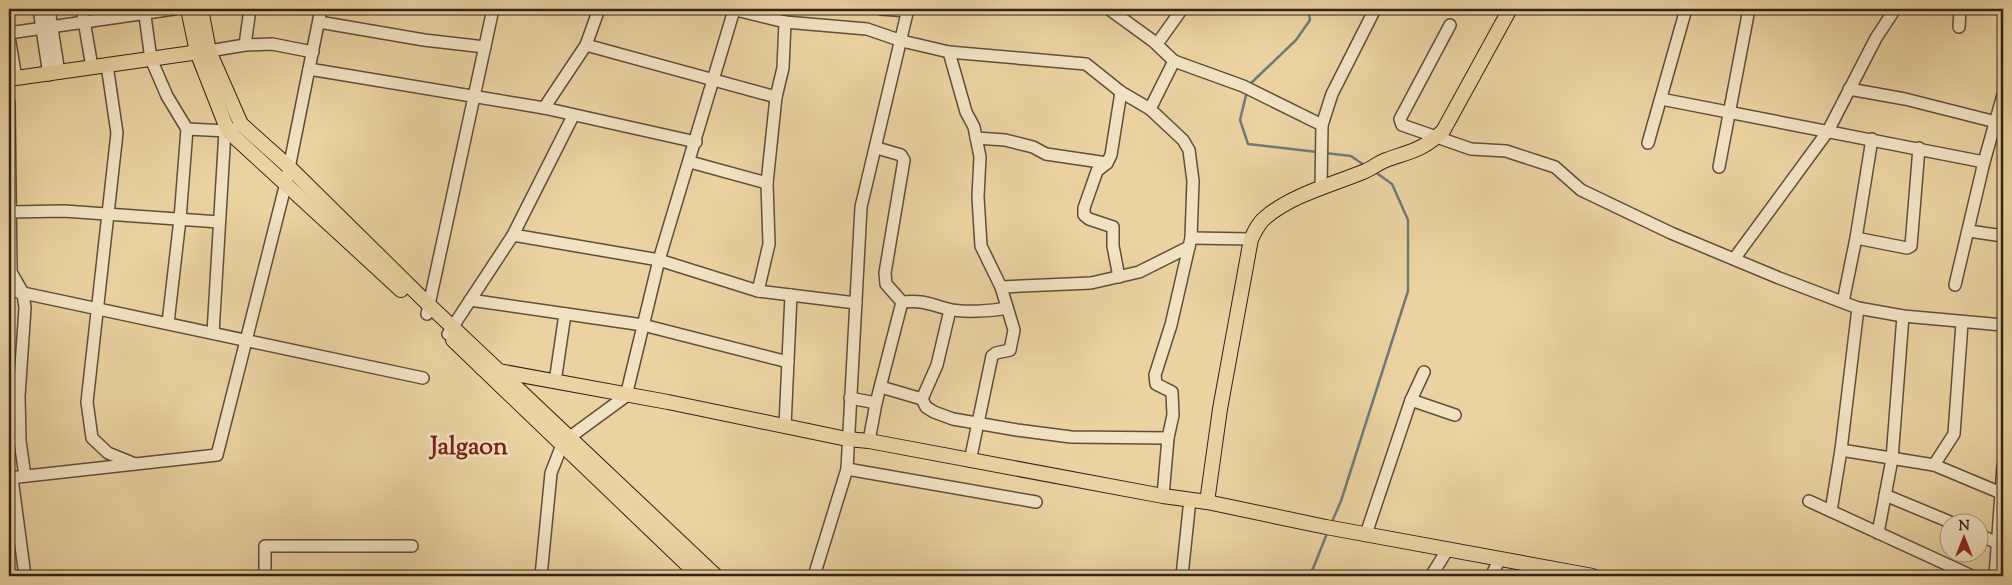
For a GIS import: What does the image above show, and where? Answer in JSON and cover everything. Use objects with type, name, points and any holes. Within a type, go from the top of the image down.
[{"type":"main road","points":[[188,9],[231,128],[286,183],[428,309]]},
{"type":"main road","points":[[201,9],[203,51]]},
{"type":"main road","points":[[1207,502],[1220,409],[1251,239],[1264,217],[1284,205],[1365,171],[1386,160],[1417,151],[1436,138],[1443,131],[1510,9]]},
{"type":"main road","points":[[12,78],[54,74],[203,51]]},
{"type":"main road","points":[[231,128],[289,167],[428,309],[500,372],[700,576]]},
{"type":"main road","points":[[450,330],[482,368],[716,576]]},
{"type":"main road","points":[[482,368],[847,439],[869,441],[1163,496],[1207,502],[1326,527],[1593,576]]},
{"type":"street","points":[[39,9],[47,28],[54,74]]},
{"type":"street","points":[[47,28],[49,9]]},
{"type":"street","points":[[82,9],[92,67]]},
{"type":"street","points":[[12,78],[9,35],[144,11],[174,9]]},
{"type":"street","points":[[245,45],[250,9]]},
{"type":"street","points":[[25,576],[10,478],[217,455],[286,183],[321,9]]},
{"type":"street","points":[[428,309],[493,9]]},
{"type":"street","points":[[544,108],[586,46],[599,9]]},
{"type":"street","points":[[814,576],[847,469],[847,439],[861,207],[908,10],[881,9]]},
{"type":"street","points":[[1109,9],[1157,44],[1174,61],[1243,86],[1322,125]]},
{"type":"street","points":[[1157,44],[1182,9]]},
{"type":"street","points":[[1321,189],[1322,125],[1332,94],[1375,9]]},
{"type":"street","points":[[1648,143],[1686,9]]},
{"type":"street","points":[[1719,168],[1749,9]]},
{"type":"street","points":[[1734,259],[1828,130],[1876,38],[1895,9]]},
{"type":"street","points":[[1959,27],[1960,9]]},
{"type":"street","points":[[541,576],[551,473],[566,441],[626,396],[659,260],[714,82],[733,10],[785,22],[867,29],[902,41],[949,52],[1086,64],[1121,92],[1150,109],[1183,140],[1189,150],[1193,181],[1190,243],[1171,325],[1155,374],[1156,384],[1172,392],[1173,415],[1168,438],[1163,496]]},
{"type":"street","points":[[144,11],[151,59],[167,96],[187,128],[180,219],[168,323]]},
{"type":"street","points":[[319,22],[424,40],[485,47]]},
{"type":"street","points":[[758,290],[769,244],[767,183],[776,97],[783,68],[785,22]]},
{"type":"street","points":[[1450,25],[1400,123],[1436,138],[1471,149],[1506,151],[1555,167],[1581,190],[1671,233],[1858,308],[1962,323],[2003,325]]},
{"type":"street","points":[[203,51],[245,45],[272,44],[312,52]]},
{"type":"street","points":[[586,46],[714,82],[776,97]]},
{"type":"street","points":[[949,52],[966,112],[974,127],[980,157],[978,197],[981,246],[1001,286],[1014,330],[1011,347],[992,356],[970,461]]},
{"type":"street","points":[[1150,109],[1174,61]]},
{"type":"street","points":[[107,65],[117,132],[106,215],[88,402],[92,438],[108,453],[135,464]]},
{"type":"street","points":[[309,69],[544,108],[696,142]]},
{"type":"street","points":[[1850,89],[1905,99],[1996,122]]},
{"type":"street","points":[[1119,277],[1113,246],[1113,227],[1089,219],[1084,215],[1084,208],[1097,171],[1107,163],[1113,148],[1121,92]]},
{"type":"street","points":[[1956,284],[1984,162],[2003,95]]},
{"type":"street","points":[[1660,99],[1828,130],[1984,162]]},
{"type":"street","points":[[9,102],[11,272],[23,293],[25,308],[14,408],[25,476]]},
{"type":"street","points":[[450,330],[513,235],[573,116]]},
{"type":"street","points":[[187,128],[231,128],[220,222],[214,334]]},
{"type":"street","points":[[976,138],[1005,140],[1033,147],[1046,154],[1107,163]]},
{"type":"street","points":[[1843,302],[1856,238],[1872,139]]},
{"type":"street","points":[[876,148],[901,155],[904,160],[885,273],[886,284],[902,302]]},
{"type":"street","points":[[1856,238],[1907,248],[1911,246],[1919,148]]},
{"type":"street","points":[[690,162],[767,183]]},
{"type":"street","points":[[9,212],[64,211],[220,222]]},
{"type":"street","points":[[1969,231],[2003,236]]},
{"type":"street","points":[[513,235],[659,260],[758,290],[856,303]]},
{"type":"street","points":[[1001,286],[1091,283],[1138,272],[1190,243],[1251,239]]},
{"type":"street","points":[[9,290],[423,378]]},
{"type":"street","points":[[785,426],[791,295]]},
{"type":"street","points":[[470,300],[643,325],[788,362]]},
{"type":"street","points":[[902,302],[920,300],[950,310],[989,312],[1007,308]]},
{"type":"street","points":[[869,441],[876,403],[902,302]]},
{"type":"street","points":[[1831,511],[1841,450],[1858,308]]},
{"type":"street","points":[[922,399],[936,365],[950,310]]},
{"type":"street","points":[[555,382],[565,314]]},
{"type":"street","points":[[1878,533],[1892,459],[1903,316]]},
{"type":"street","points":[[1934,465],[1954,434],[1962,323]]},
{"type":"street","points":[[1366,534],[1411,400],[1424,372]]},
{"type":"street","points":[[881,387],[922,399],[926,407],[934,412],[979,424],[1071,437],[1168,438]]},
{"type":"street","points":[[850,398],[876,403]]},
{"type":"street","points":[[1411,400],[1455,416]]},
{"type":"street","points":[[1841,450],[1934,465],[2001,492]]},
{"type":"street","points":[[1995,576],[2003,466]]},
{"type":"street","points":[[847,469],[1036,502]]},
{"type":"street","points":[[1885,495],[1940,518]]},
{"type":"street","points":[[1182,576],[1190,499]]},
{"type":"street","points":[[1809,501],[1972,576]]},
{"type":"street","points":[[1990,540],[1997,543]]},
{"type":"street","points":[[265,576],[265,546],[412,546]]},
{"type":"street","points":[[1431,576],[1448,549]]},
{"type":"street","points":[[1491,576],[1500,559]]},
{"type":"waterway","points":[[1248,86],[1296,40],[1310,20],[1308,9]]},
{"type":"waterway","points":[[1247,91],[1240,120],[1248,144],[1317,152]]},
{"type":"waterway","points":[[1325,153],[1351,156],[1364,165]]},
{"type":"waterway","points":[[1331,524],[1341,501],[1408,291],[1408,220],[1392,184],[1375,172]]},
{"type":"waterway","points":[[1310,576],[1328,531]]},
{"type":"district","name":"Jalgaon","points":[[469,445]]}]
